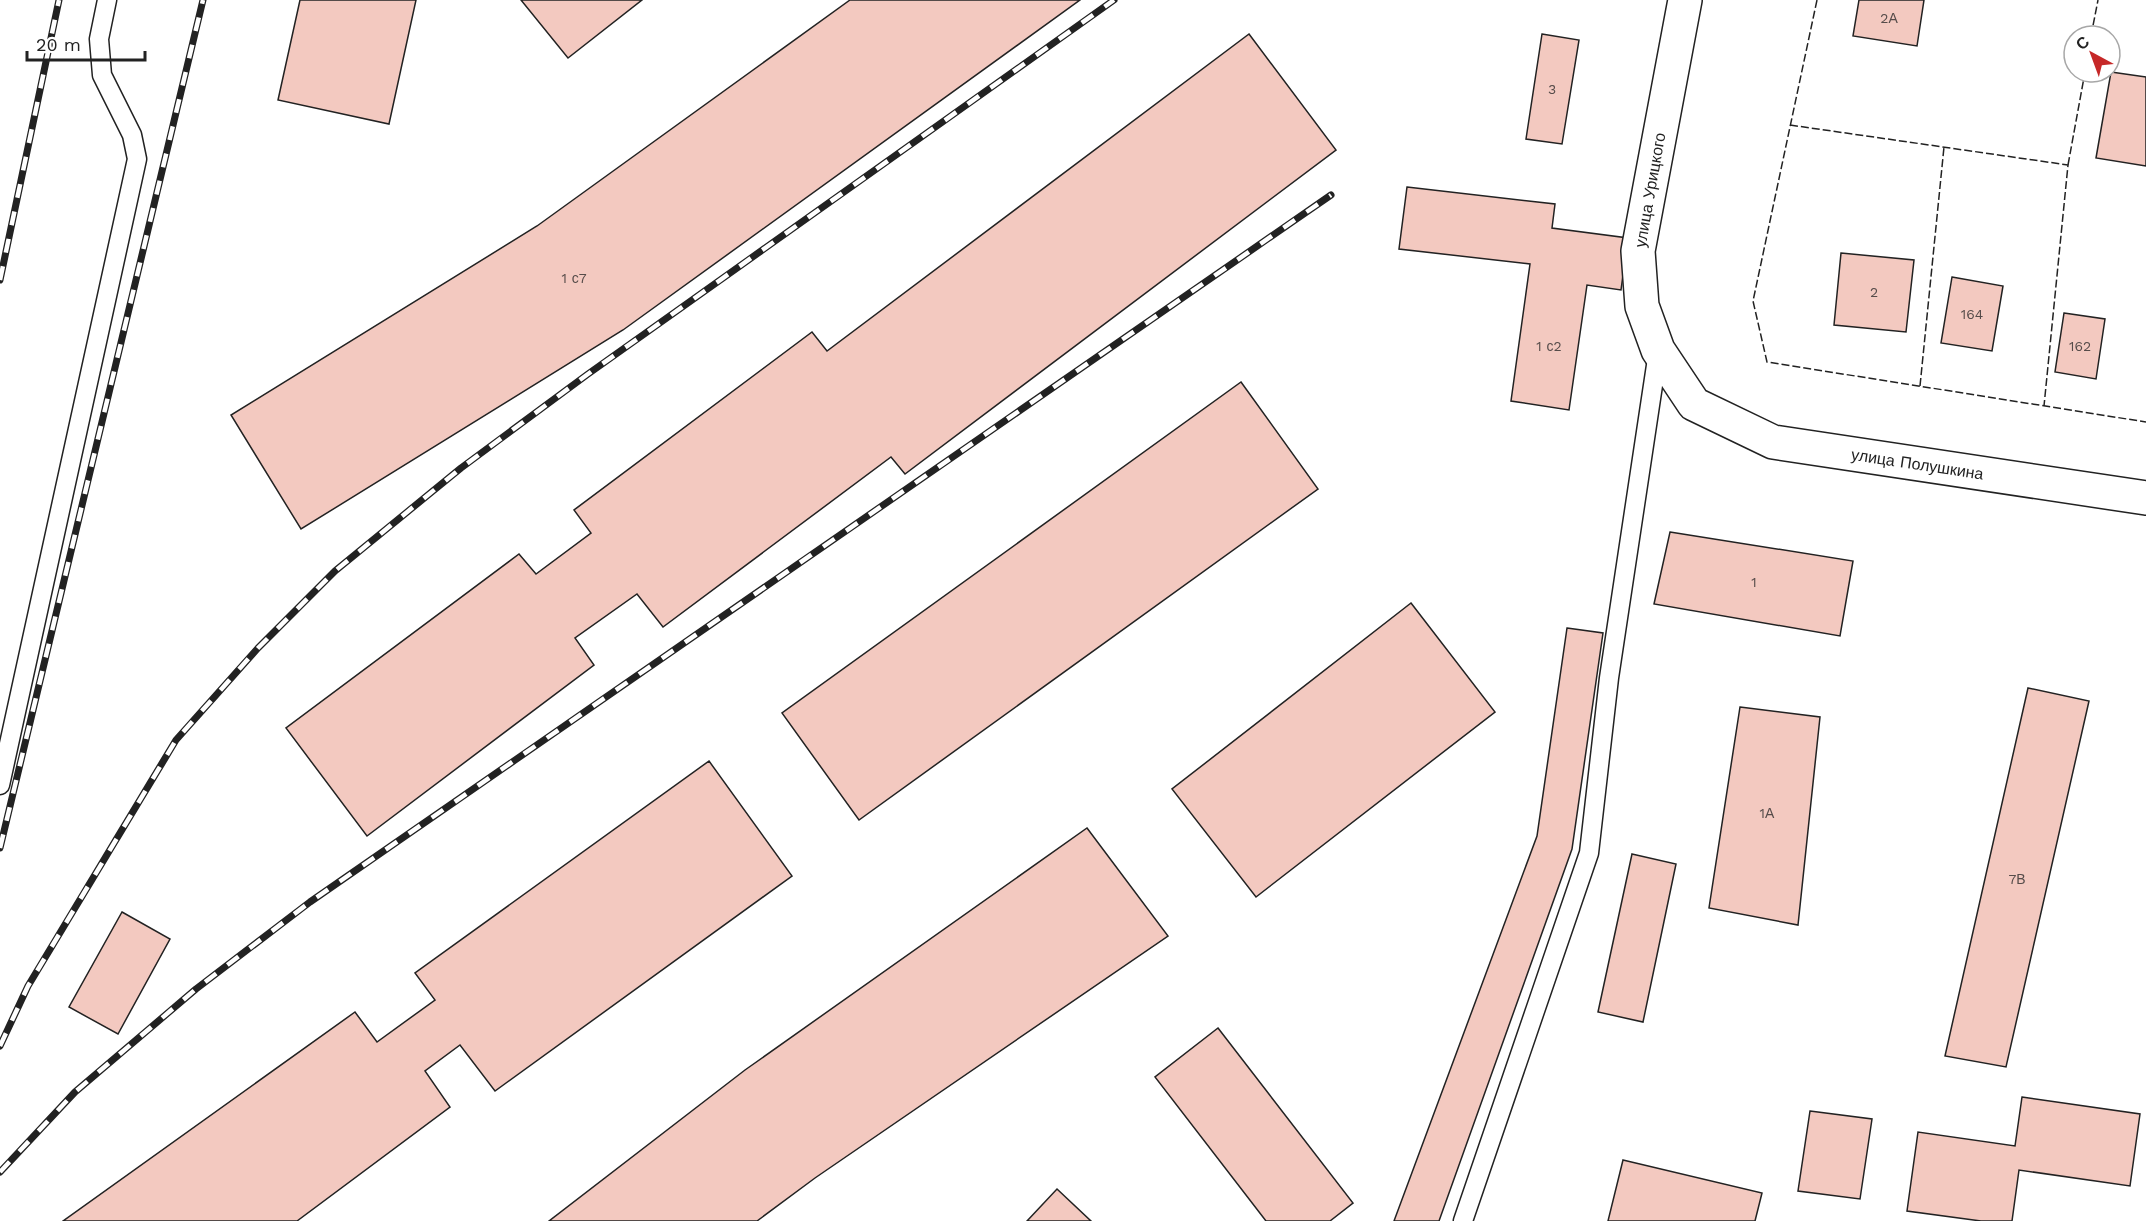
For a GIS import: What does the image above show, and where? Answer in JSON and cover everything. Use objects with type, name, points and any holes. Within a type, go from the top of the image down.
[{"type":"street","name":"улица Урицкого","points":[[1685,0],[1638,251],[1642,306],[1658,350],[1694,404]]},
{"type":"street","name":"улица Полушкина","points":[[1694,404],[1773,442],[2146,498]]},
{"type":"lane","points":[[0,785],[137,159],[132,135],[102,75],[99,39],[107,0]]},
{"type":"lane","points":[[1463,1221],[1589,853],[1609,678],[1658,350]]},
{"type":"building","points":[[300,0],[416,0],[389,124],[278,100]]},
{"type":"building","points":[[521,0],[642,0],[568,58]]},
{"type":"building","points":[[850,0],[1080,0],[623,330],[301,529],[231,415],[537,226]]},
{"type":"building","points":[[1859,0],[1924,0],[1917,46],[1853,36]]},
{"type":"building","points":[[1249,34],[1336,150],[905,474],[891,457],[663,627],[637,594],[575,638],[594,665],[367,836],[286,728],[519,554],[536,574],[591,533],[574,510],[812,332],[827,351]]},
{"type":"building","points":[[1542,34],[1579,40],[1562,144],[1526,139]]},
{"type":"building","points":[[2122,74],[2146,77],[2146,166],[2096,158],[2109,84],[2122,84]]},
{"type":"building","points":[[1407,187],[1555,204],[1552,228],[1628,238],[1621,290],[1587,285],[1569,410],[1511,401],[1530,264],[1399,249]]},
{"type":"building","points":[[1841,253],[1914,260],[1906,332],[1834,325]]},
{"type":"building","points":[[1952,277],[2003,286],[1992,351],[1941,343]]},
{"type":"building","points":[[2064,313],[2105,319],[2096,379],[2055,372]]},
{"type":"building","points":[[1241,382],[1318,489],[859,820],[782,713]]},
{"type":"building","points":[[1670,532],[1853,561],[1840,636],[1654,604]]},
{"type":"building","points":[[1411,603],[1495,712],[1256,897],[1172,789]]},
{"type":"building","points":[[1567,628],[1603,633],[1572,849],[1439,1221],[1394,1221],[1537,836]]},
{"type":"building","points":[[2028,688],[2089,701],[2006,1067],[1945,1056]]},
{"type":"building","points":[[1740,707],[1820,717],[1798,925],[1709,908]]},
{"type":"building","points":[[709,761],[792,876],[495,1091],[460,1045],[425,1071],[450,1107],[297,1221],[63,1221],[355,1012],[377,1042],[435,1000],[415,973]]},
{"type":"building","points":[[1087,828],[1168,936],[815,1178],[757,1221],[549,1221],[745,1070]]},
{"type":"building","points":[[1632,854],[1676,864],[1643,1022],[1598,1012]]},
{"type":"building","points":[[122,912],[170,939],[118,1034],[69,1007]]},
{"type":"building","points":[[1218,1028],[1353,1203],[1330,1221],[1266,1221],[1155,1077]]},
{"type":"building","points":[[2022,1097],[2140,1114],[2130,1186],[2019,1170],[2012,1221],[1981,1221],[1907,1211],[1918,1132],[2015,1146]]},
{"type":"building","points":[[1810,1111],[1872,1119],[1860,1199],[1798,1191]]},
{"type":"building","points":[[1623,1160],[1762,1193],[1755,1221],[1608,1221]]},
{"type":"building","points":[[1057,1189],[1091,1221],[1027,1221]]},
{"type":"railway","points":[[0,280],[59,0]]},
{"type":"railway","points":[[0,848],[203,0]]},
{"type":"railway","points":[[0,1046],[28,986],[176,740],[258,648],[335,571],[461,468],[588,374],[1114,0]]},
{"type":"railway","points":[[0,1172],[75,1092],[196,989],[310,902],[1331,195]]},
{"type":"fence","points":[[1817,0],[1753,301],[1767,362],[2146,422]]},
{"type":"fence","points":[[2093,24],[2098,0]]},
{"type":"fence","points":[[2068,165],[2083,84]]},
{"type":"fence","points":[[1790,125],[2068,165],[2044,406]]},
{"type":"fence","points":[[1920,386],[1944,147]]}]
